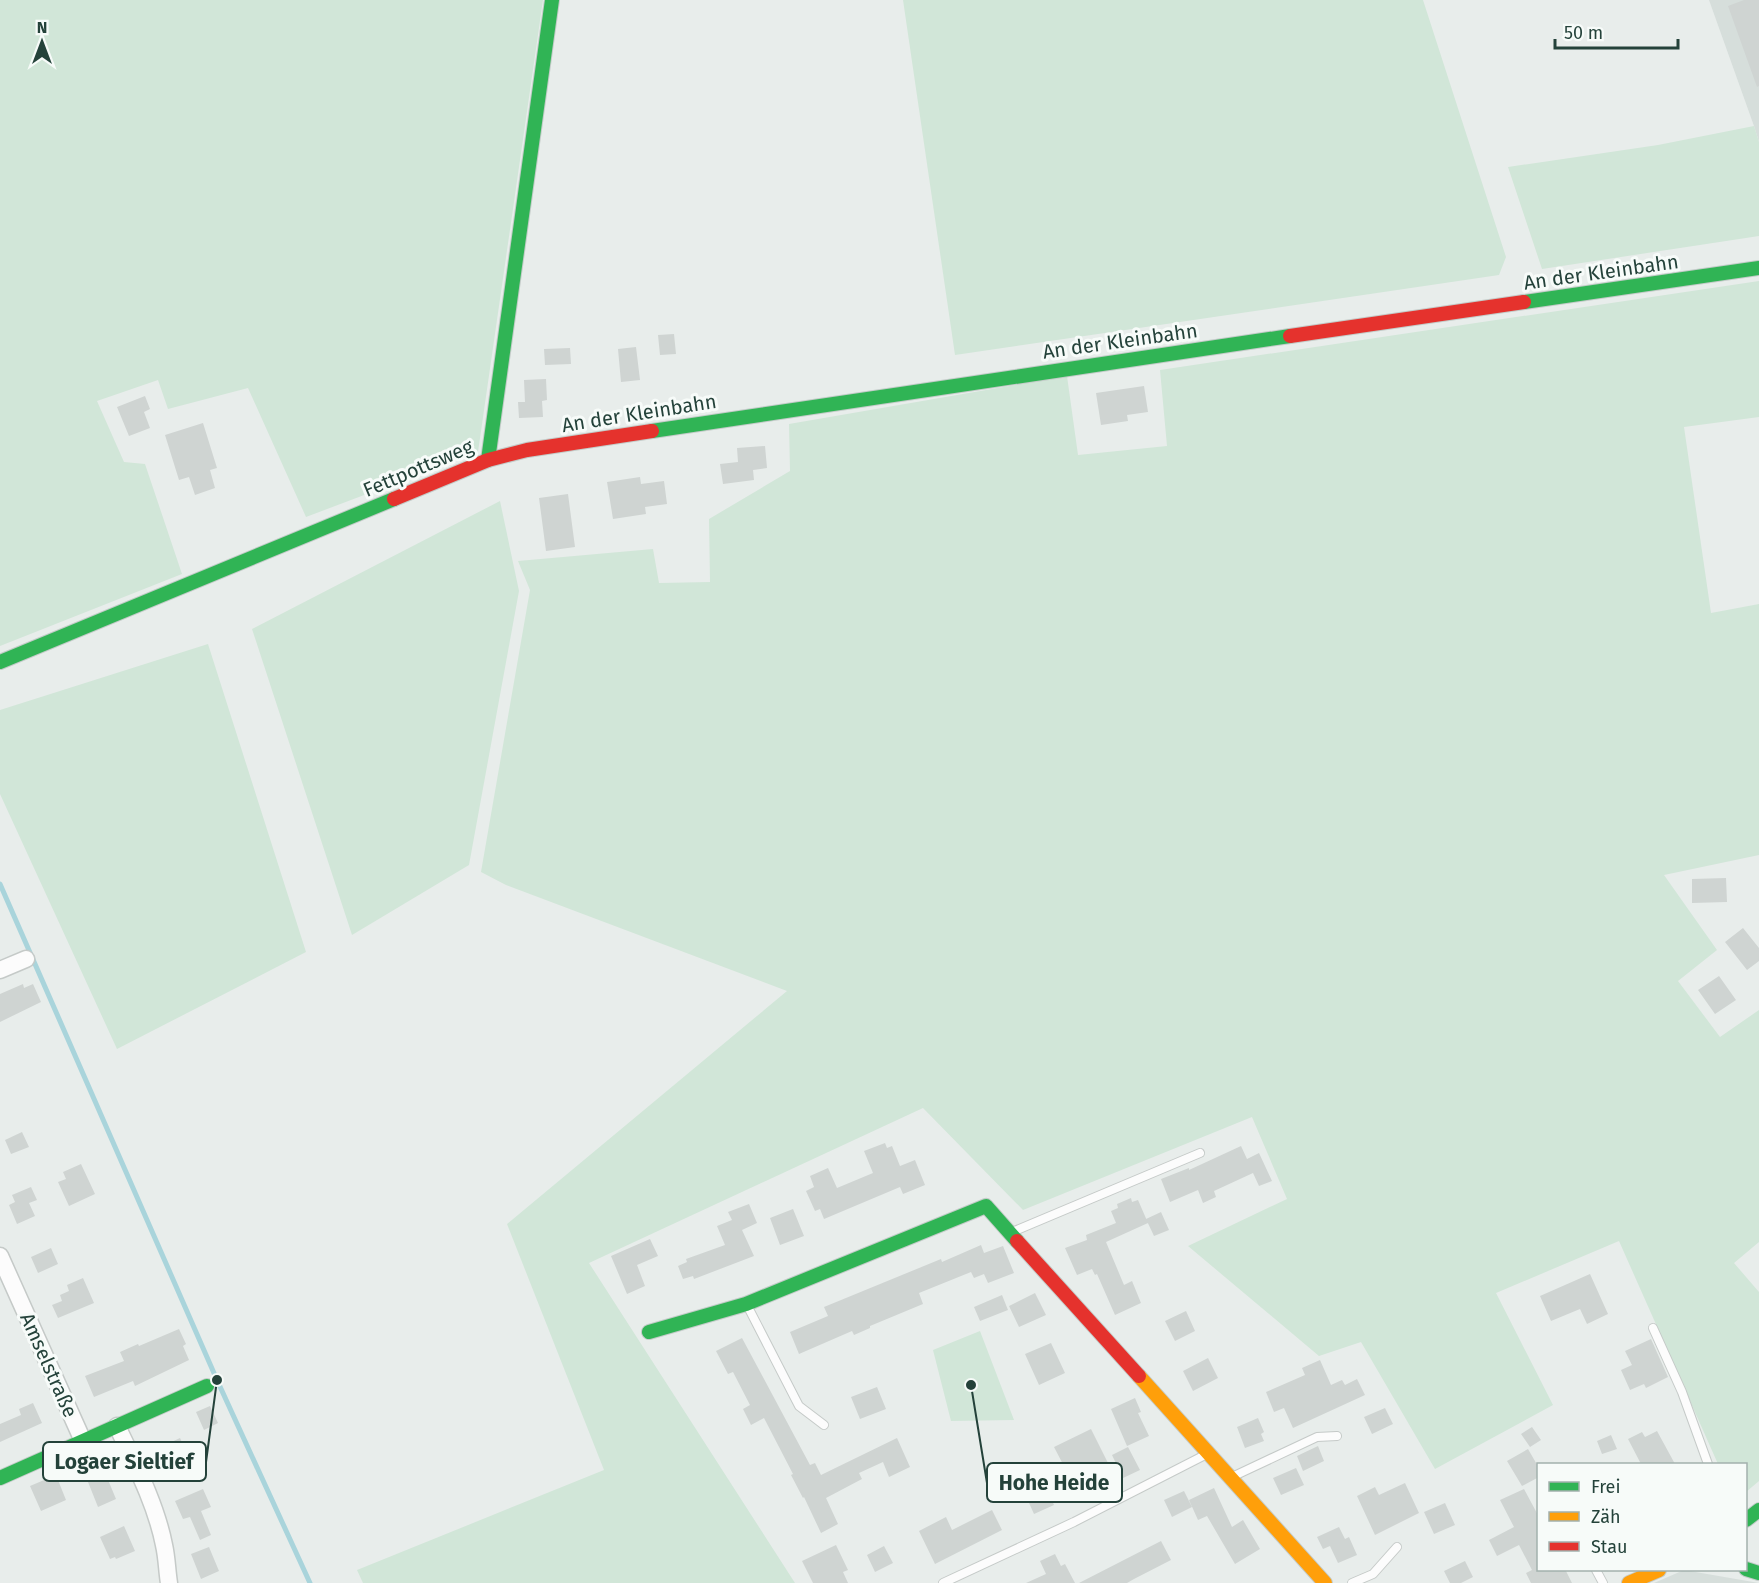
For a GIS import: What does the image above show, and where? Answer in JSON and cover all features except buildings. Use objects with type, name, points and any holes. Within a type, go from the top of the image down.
[{"type":"street","name":"Fettpottsweg","points":[[0,662],[488,460],[552,0]]},
{"type":"street","name":"An der Kleinbahn","points":[[488,460],[527,450],[667,428],[1759,268]]},
{"type":"street","points":[[0,970],[26,959]]},
{"type":"street","points":[[649,1332],[746,1304],[986,1206],[1325,1583]]},
{"type":"street","name":"Amselstraße","points":[[0,1256],[83,1441]]},
{"type":"street","points":[[0,1478],[207,1386]]},
{"type":"street","points":[[117,1426],[157,1520],[164,1545],[169,1583]]},
{"type":"street","points":[[1747,1520],[1759,1510]]},
{"type":"street","points":[[1629,1583],[1655,1571]]},
{"type":"lane","points":[[1011,1232],[1200,1153]]},
{"type":"lane","points":[[746,1304],[799,1406],[824,1425]]},
{"type":"lane","points":[[1653,1328],[1682,1392],[1708,1463]]},
{"type":"lane","points":[[1231,1478],[1317,1437],[1337,1436]]},
{"type":"lane","points":[[944,1583],[1074,1522],[1208,1454]]},
{"type":"lane","points":[[1352,1583],[1373,1574],[1396,1547]]},
{"type":"shaded area","points":[[1709,0],[1759,0],[1759,142],[1754,126]]},
{"type":"shaded area","points":[[1682,1571],[1690,1571],[1759,1583],[1654,1583]]},
{"type":"green space","points":[[0,0],[543,0],[478,452],[306,517],[248,388],[168,409],[158,380],[97,401],[124,462],[145,464],[182,574],[0,646]]},
{"type":"green space","points":[[903,0],[1423,0],[1506,257],[1499,275],[955,355]]},
{"type":"green space","points":[[1754,126],[1759,142],[1759,236],[1542,269],[1508,167],[1658,145]]},
{"type":"green space","points":[[1759,281],[1759,417],[1684,427],[1711,613],[1759,604],[1759,855],[1664,875],[1717,950],[1678,981],[1720,1037],[1759,1010],[1759,1242],[1734,1263],[1759,1292],[1759,1481],[1747,1491],[1747,1463],[1718,1463],[1619,1241],[1496,1293],[1553,1405],[1435,1469],[1361,1342],[1319,1356],[1188,1246],[1287,1199],[1252,1117],[1023,1210],[923,1108],[589,1263],[795,1583],[363,1583],[357,1570],[604,1470],[507,1224],[787,991],[506,885],[481,872],[530,590],[518,561],[653,549],[659,583],[710,582],[709,519],[790,471],[789,424],[1067,376],[1078,455],[1167,446],[1160,370]]},
{"type":"green space","points":[[500,501],[519,591],[469,865],[352,935],[252,629]]},
{"type":"green space","points":[[208,644],[306,952],[117,1049],[0,794],[0,710]]},
{"type":"green space","points":[[980,1331],[1014,1420],[951,1421],[933,1350]]},
{"type":"waterway","points":[[0,884],[217,1380],[310,1583]]},
{"type":"traffic: fast","points":[[488,460],[552,0]]},
{"type":"traffic: fast","points":[[1524,302],[1759,268]]},
{"type":"traffic: fast","points":[[652,431],[1290,336]]},
{"type":"traffic: fast","points":[[0,662],[394,499]]},
{"type":"traffic: fast","points":[[649,1332],[746,1304],[986,1206],[1017,1241]]},
{"type":"traffic: fast","points":[[0,1478],[207,1386]]},
{"type":"traffic: fast","points":[[1747,1519],[1759,1510]]},
{"type":"traffic: fast","points":[[1747,1569],[1759,1573]]},
{"type":"traffic: slow","points":[[1139,1376],[1325,1583]]},
{"type":"traffic: slow","points":[[1629,1583],[1657,1571]]},
{"type":"traffic: jam","points":[[1290,336],[1524,302]]},
{"type":"traffic: jam","points":[[394,499],[488,460],[527,450],[652,431]]},
{"type":"traffic: jam","points":[[1017,1241],[1139,1376]]},
{"type":"place","name":"Logaer Sieltief","points":[[217,1380]]},
{"type":"place","name":"Hohe Heide","points":[[971,1385]]}]
